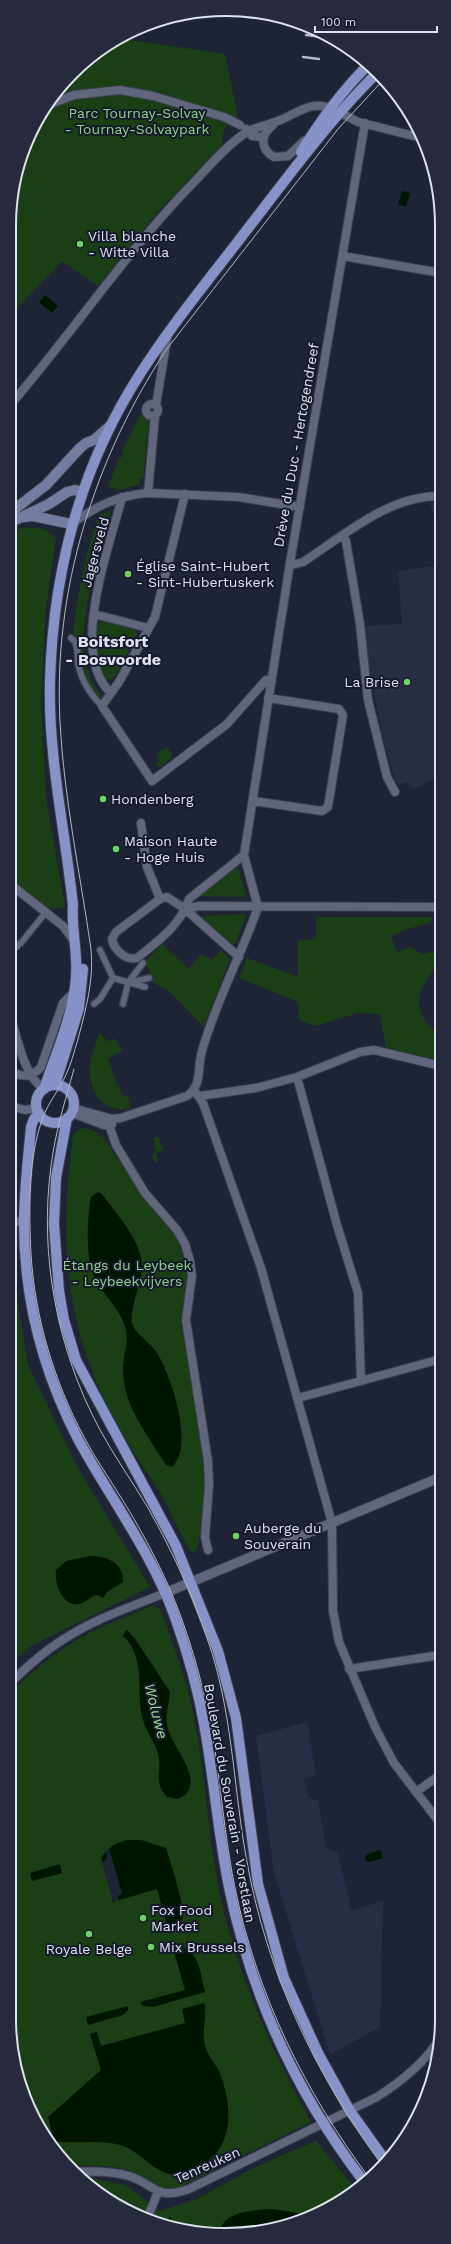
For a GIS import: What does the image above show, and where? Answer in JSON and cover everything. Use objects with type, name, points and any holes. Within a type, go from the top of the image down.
[{"type":"main road","points":[[285,180],[318,126],[349,84],[365,68]]},
{"type":"main road","points":[[44,1089],[55,1085],[62,1086],[69,1092],[74,1100],[71,1113],[52,1122],[45,1120],[38,1111],[37,1098],[44,1089],[74,992],[77,962],[72,920],[73,905],[54,764],[50,683],[53,634],[72,524],[82,492],[112,425],[139,375],[169,330],[285,180],[374,77]]},
{"type":"main road","points":[[16,507],[46,484],[80,448],[86,443],[94,440],[112,425]]},
{"type":"main road","points":[[16,520],[67,492],[75,490],[82,492]]},
{"type":"main road","points":[[22,517],[33,516],[72,524]]},
{"type":"main road","points":[[55,1085],[79,1008],[82,991],[82,951],[78,919],[73,905]]},
{"type":"main road","name":"Boulevard du Souverain - Vorstlaan","points":[[38,1111],[31,1127],[24,1222],[31,1305],[39,1346],[52,1381],[80,1441],[129,1523],[165,1593],[176,1619],[197,1692],[204,1725],[225,1867],[240,1934],[271,2023],[301,2084],[324,2124],[362,2178]]},
{"type":"main road","name":"Boulevard du Souverain - Vorstlaan","points":[[71,1113],[56,1178],[54,1224],[55,1262],[64,1320],[76,1360],[176,1546],[218,1651],[236,1718],[254,1863],[263,1905],[280,1965],[297,2011],[350,2111],[383,2157]]},
{"type":"street","points":[[57,101],[86,93],[120,90],[153,96],[224,118],[244,128],[252,136],[264,137]]},
{"type":"street","points":[[318,126],[293,153],[283,157],[274,157],[269,154],[264,146],[266,130],[275,123],[314,104],[331,108],[365,123],[415,136]]},
{"type":"street","points":[[16,398],[46,363],[134,248],[244,128],[275,123]]},
{"type":"street","name":"Drève du Duc - Hertogendreef","points":[[258,907],[244,855],[290,563],[365,123]]},
{"type":"street","points":[[343,256],[435,271]]},
{"type":"street","points":[[148,493],[154,416],[150,416],[146,411],[149,404],[156,405],[169,330]]},
{"type":"street","points":[[72,524],[93,509],[122,497],[148,493],[238,497],[300,508]]},
{"type":"street","points":[[102,706],[120,682],[155,616],[186,494]]},
{"type":"street","name":"Jagersveld","points":[[111,693],[99,679],[95,668],[92,653],[94,614],[122,497]]},
{"type":"street","points":[[290,563],[296,564],[303,562],[376,514],[415,499],[435,497]]},
{"type":"street","points":[[343,536],[346,541],[360,624],[368,700],[387,777],[395,792]]},
{"type":"street","points":[[94,614],[148,628]]},
{"type":"street","points":[[71,638],[76,643],[80,672],[91,694],[102,706],[152,781],[226,724],[266,680],[271,681]]},
{"type":"street","points":[[253,801],[322,811],[328,807],[344,715],[339,709],[268,698]]},
{"type":"street","points":[[141,823],[147,867],[157,901]]},
{"type":"street","points":[[239,957],[185,909],[167,897],[157,901],[113,935],[113,943],[128,959],[137,958],[168,932],[179,920],[185,909],[188,899],[244,855]]},
{"type":"street","points":[[16,889],[63,926],[75,943]]},
{"type":"street","points":[[185,909],[199,906],[435,907]]},
{"type":"street","points":[[71,1113],[107,1122],[187,1096],[194,1090],[198,1083],[200,1055],[209,1029],[258,907]]},
{"type":"street","points":[[16,946],[21,943],[42,917]]},
{"type":"street","points":[[100,950],[113,978],[145,987]]},
{"type":"street","points":[[123,1004],[128,983],[143,963]]},
{"type":"street","points":[[94,1004],[100,999],[113,978]]},
{"type":"street","points":[[128,983],[149,978]]},
{"type":"street","points":[[16,1073],[19,1075],[31,1075],[41,1066],[63,1003],[74,992]]},
{"type":"street","points":[[16,1032],[31,1075],[37,1085],[44,1089]]},
{"type":"street","points":[[200,1096],[256,1088],[297,1077],[360,1052],[374,1050],[435,1065]]},
{"type":"street","points":[[297,1077],[337,1225],[358,1294],[361,1381]]},
{"type":"street","points":[[194,1090],[200,1096],[261,1268],[332,1523],[333,1610],[339,1642],[349,1669],[375,1727],[394,1764],[435,1817]]},
{"type":"street","points":[[16,1108],[38,1111]]},
{"type":"street","points":[[107,1122],[116,1145],[145,1193],[177,1230],[185,1244],[190,1261],[192,1276],[186,1320],[208,1461],[209,1486],[205,1537],[208,1550]]},
{"type":"street","points":[[16,1222],[24,1222]]},
{"type":"street","points":[[298,1398],[435,1361]]},
{"type":"street","points":[[16,1677],[42,1653],[81,1628],[435,1480]]},
{"type":"street","points":[[349,1669],[435,1656]]},
{"type":"street","points":[[416,1792],[435,1779]]},
{"type":"street","name":"Tenreuken","points":[[83,2172],[110,2173],[129,2176],[158,2192],[168,2195],[189,2189],[350,2111],[400,2082],[420,2064],[433,2047]]},
{"type":"street","points":[[149,2214],[158,2192]]},
{"type":"shaded area","points":[[430,503],[435,503],[435,519]]},
{"type":"shaded area","name":"La Brise","points":[[435,566],[435,778],[414,789],[407,782],[397,785],[382,736],[362,626],[402,624],[398,571]]},
{"type":"shaded area","points":[[307,1722],[316,1775],[304,1779],[309,1798],[318,1800],[326,1847],[338,1853],[351,1911],[383,1901],[380,2027],[330,2055],[274,1873],[256,1736]]},
{"type":"green space","name":"Parc Tournay-Solvay - Tournay-Solvaypark","points":[[129,40],[225,54],[237,112],[236,119],[229,124],[223,132],[223,144],[158,212],[98,286],[62,261],[16,310],[16,212],[20,185],[32,145],[44,121],[59,98],[87,68],[109,51]]},
{"type":"green space","points":[[144,407],[144,414],[151,425],[149,425],[143,478],[139,478],[138,480],[141,483],[118,490],[108,487],[119,458],[121,458],[124,452],[122,451]]},
{"type":"green space","points":[[111,510],[90,590],[84,632],[84,652],[88,670],[102,697],[100,698],[86,682],[81,663],[79,646],[73,633],[82,574],[93,530],[98,516]]},
{"type":"green space","points":[[24,527],[44,529],[56,538],[45,616],[41,705],[46,797],[65,907],[56,909],[41,907],[34,904],[16,888],[16,530]]},
{"type":"green space","points":[[102,621],[135,630],[138,633],[116,675],[110,680],[103,678],[96,660],[96,626]]},
{"type":"green space","points":[[167,747],[173,756],[159,768],[156,764],[160,761],[156,754]]},
{"type":"green space","points":[[236,866],[238,867],[246,896],[199,896]]},
{"type":"green space","points":[[245,914],[246,917],[234,946],[199,916]]},
{"type":"green space","points":[[316,917],[433,917],[430,923],[407,929],[391,936],[397,952],[411,948],[422,954],[435,951],[435,967],[421,991],[419,1001],[421,1013],[424,1019],[435,1031],[435,1060],[386,1048],[380,1014],[358,1013],[315,1026],[299,1020],[298,1002],[239,978],[247,958],[298,977],[298,941],[316,939]]},
{"type":"green space","points":[[162,944],[189,969],[201,954],[212,960],[221,950],[230,959],[204,1027],[171,993],[149,980],[149,971],[143,964]]},
{"type":"green space","points":[[99,1033],[109,1042],[114,1038],[123,1050],[108,1059],[117,1085],[119,1085],[123,1097],[128,1096],[131,1108],[113,1108],[106,1105],[100,1100],[92,1086],[90,1078],[90,1064]]},
{"type":"green space","name":"Étangs du Leybeek - Leybeekvijvers","points":[[81,1128],[90,1129],[103,1137],[145,1199],[173,1231],[183,1254],[187,1280],[182,1324],[201,1444],[204,1482],[202,1524],[197,1550],[192,1552],[189,1549],[161,1494],[129,1445],[112,1415],[83,1346],[69,1278],[67,1244],[69,1172],[73,1135]]},
{"type":"green space","points":[[159,1137],[163,1150],[156,1153],[158,1161],[154,1162],[152,1155],[156,1152],[153,1138]]},
{"type":"green space","points":[[16,1291],[28,1365],[78,1468],[150,1587],[31,1646],[16,1660]]},
{"type":"green space","points":[[152,1606],[160,1608],[186,1685],[194,1717],[216,1875],[227,1925],[246,1984],[257,2012],[282,2067],[311,2122],[178,2188],[172,2189],[160,2187],[139,2174],[125,2169],[101,2166],[76,2166],[51,2135],[32,2099],[23,2073],[16,2032],[16,1688],[45,1662],[65,1647],[103,1626]]},
{"type":"green space","points":[[316,2141],[353,2185],[330,2200],[306,2212],[280,2221],[239,2228],[212,2228],[171,2221],[145,2212],[109,2193],[89,2178],[126,2185],[160,2211],[197,2199],[253,2168]]},
{"type":"water","points":[[402,191],[410,193],[406,207],[398,204]]},
{"type":"water","points":[[45,295],[58,306],[52,313],[39,302]]},
{"type":"water","points":[[98,1192],[102,1194],[125,1224],[135,1241],[141,1258],[141,1276],[132,1312],[132,1320],[134,1329],[157,1353],[163,1363],[174,1393],[181,1428],[181,1444],[179,1457],[172,1467],[166,1465],[138,1421],[128,1397],[124,1385],[123,1372],[127,1338],[125,1327],[117,1310],[99,1286],[91,1267],[88,1243],[88,1218],[91,1197]]},
{"type":"water","points":[[90,1556],[108,1559],[117,1565],[123,1575],[123,1582],[107,1592],[103,1598],[97,1595],[80,1604],[74,1604],[64,1599],[61,1594],[58,1588],[56,1570],[66,1561]]},
{"type":"water","points":[[126,1629],[136,1640],[170,1692],[167,1715],[168,1729],[190,1775],[190,1784],[187,1792],[178,1799],[167,1797],[160,1786],[158,1754],[143,1720],[138,1665],[135,1654],[123,1636]]},
{"type":"water","points":[[127,1840],[141,1840],[166,1848],[180,1895],[183,1913],[180,1924],[169,1932],[157,1889],[113,1902],[101,1857],[113,1845]]},
{"type":"water","points":[[380,1850],[383,1858],[369,1862],[365,1860],[366,1855]]},
{"type":"water","points":[[60,1864],[62,1873],[32,1881],[30,1873]]},
{"type":"water","points":[[182,1947],[193,1954],[199,1966],[205,1992],[153,2007],[143,2006],[140,2002],[185,1990],[173,1948]]},
{"type":"water","points":[[204,2003],[204,2043],[208,2054],[218,2069],[226,2093],[228,2120],[226,2133],[222,2144],[215,2155],[204,2163],[184,2173],[170,2174],[158,2169],[135,2152],[123,2146],[106,2142],[55,2141],[53,2138],[48,2117],[101,2070],[90,2034],[97,2032],[101,2046],[185,2023],[182,2009]]},
{"type":"water","points":[[128,2006],[128,2010],[123,2015],[88,2025],[86,2017]]},
{"type":"water","points":[[272,2209],[301,2214],[266,2224],[239,2228],[221,2228],[226,2220],[233,2216],[240,2213]]},
{"type":"pier","points":[[109,1848],[122,1893],[118,1896],[119,1900],[113,1902],[102,1863],[107,1858],[106,1851]]},
{"type":"waterway","name":"Woluwe","points":[[207,2158],[209,2163]]},
{"type":"tram line","points":[[366,2174],[346,2146],[305,2077],[286,2041],[256,1966],[244,1928],[235,1888],[227,1844],[212,1731],[204,1692],[181,1617],[162,1571],[139,1527],[97,1460],[73,1416],[55,1371],[48,1348],[33,1278],[30,1188],[34,1154],[41,1123],[65,1077],[78,1039],[86,1006],[92,961],[65,779],[60,722],[60,673],[63,624],[71,575],[83,528],[99,481],[118,436],[140,392],[166,350],[338,129],[380,84]]},
{"type":"tram line","points":[[74,1069],[55,1141],[48,1200],[50,1267],[62,1334],[84,1398],[99,1428],[148,1508],[167,1543],[192,1597],[206,1634],[219,1679],[229,1731],[247,1862],[267,1943],[281,1983],[297,2021],[335,2095],[379,2161]]},
{"type":"railway","points":[[306,35],[314,36]]},
{"type":"railway","points":[[303,57],[319,59]]},
{"type":"place","name":"Villa blanche - Witte Villa","points":[[80,244]]},
{"type":"place","name":"Église Saint-Hubert - Sint-Hubertuskerk","points":[[128,574]]},
{"type":"place","name":"La Brise","points":[[407,682]]},
{"type":"place","name":"Hondenberg","points":[[103,799]]},
{"type":"place","name":"Maison Haute - Hoge Huis","points":[[116,849]]},
{"type":"place","name":"Auberge du Souverain","points":[[236,1536]]},
{"type":"place","name":"Fox Food Market","points":[[143,1918]]},
{"type":"place","name":"Royale Belge","points":[[89,1934]]},
{"type":"place","name":"Mix Brussels","points":[[151,1947]]},
{"type":"district","name":"Boitsfort - Bosvoorde","points":[[113,650]]}]
